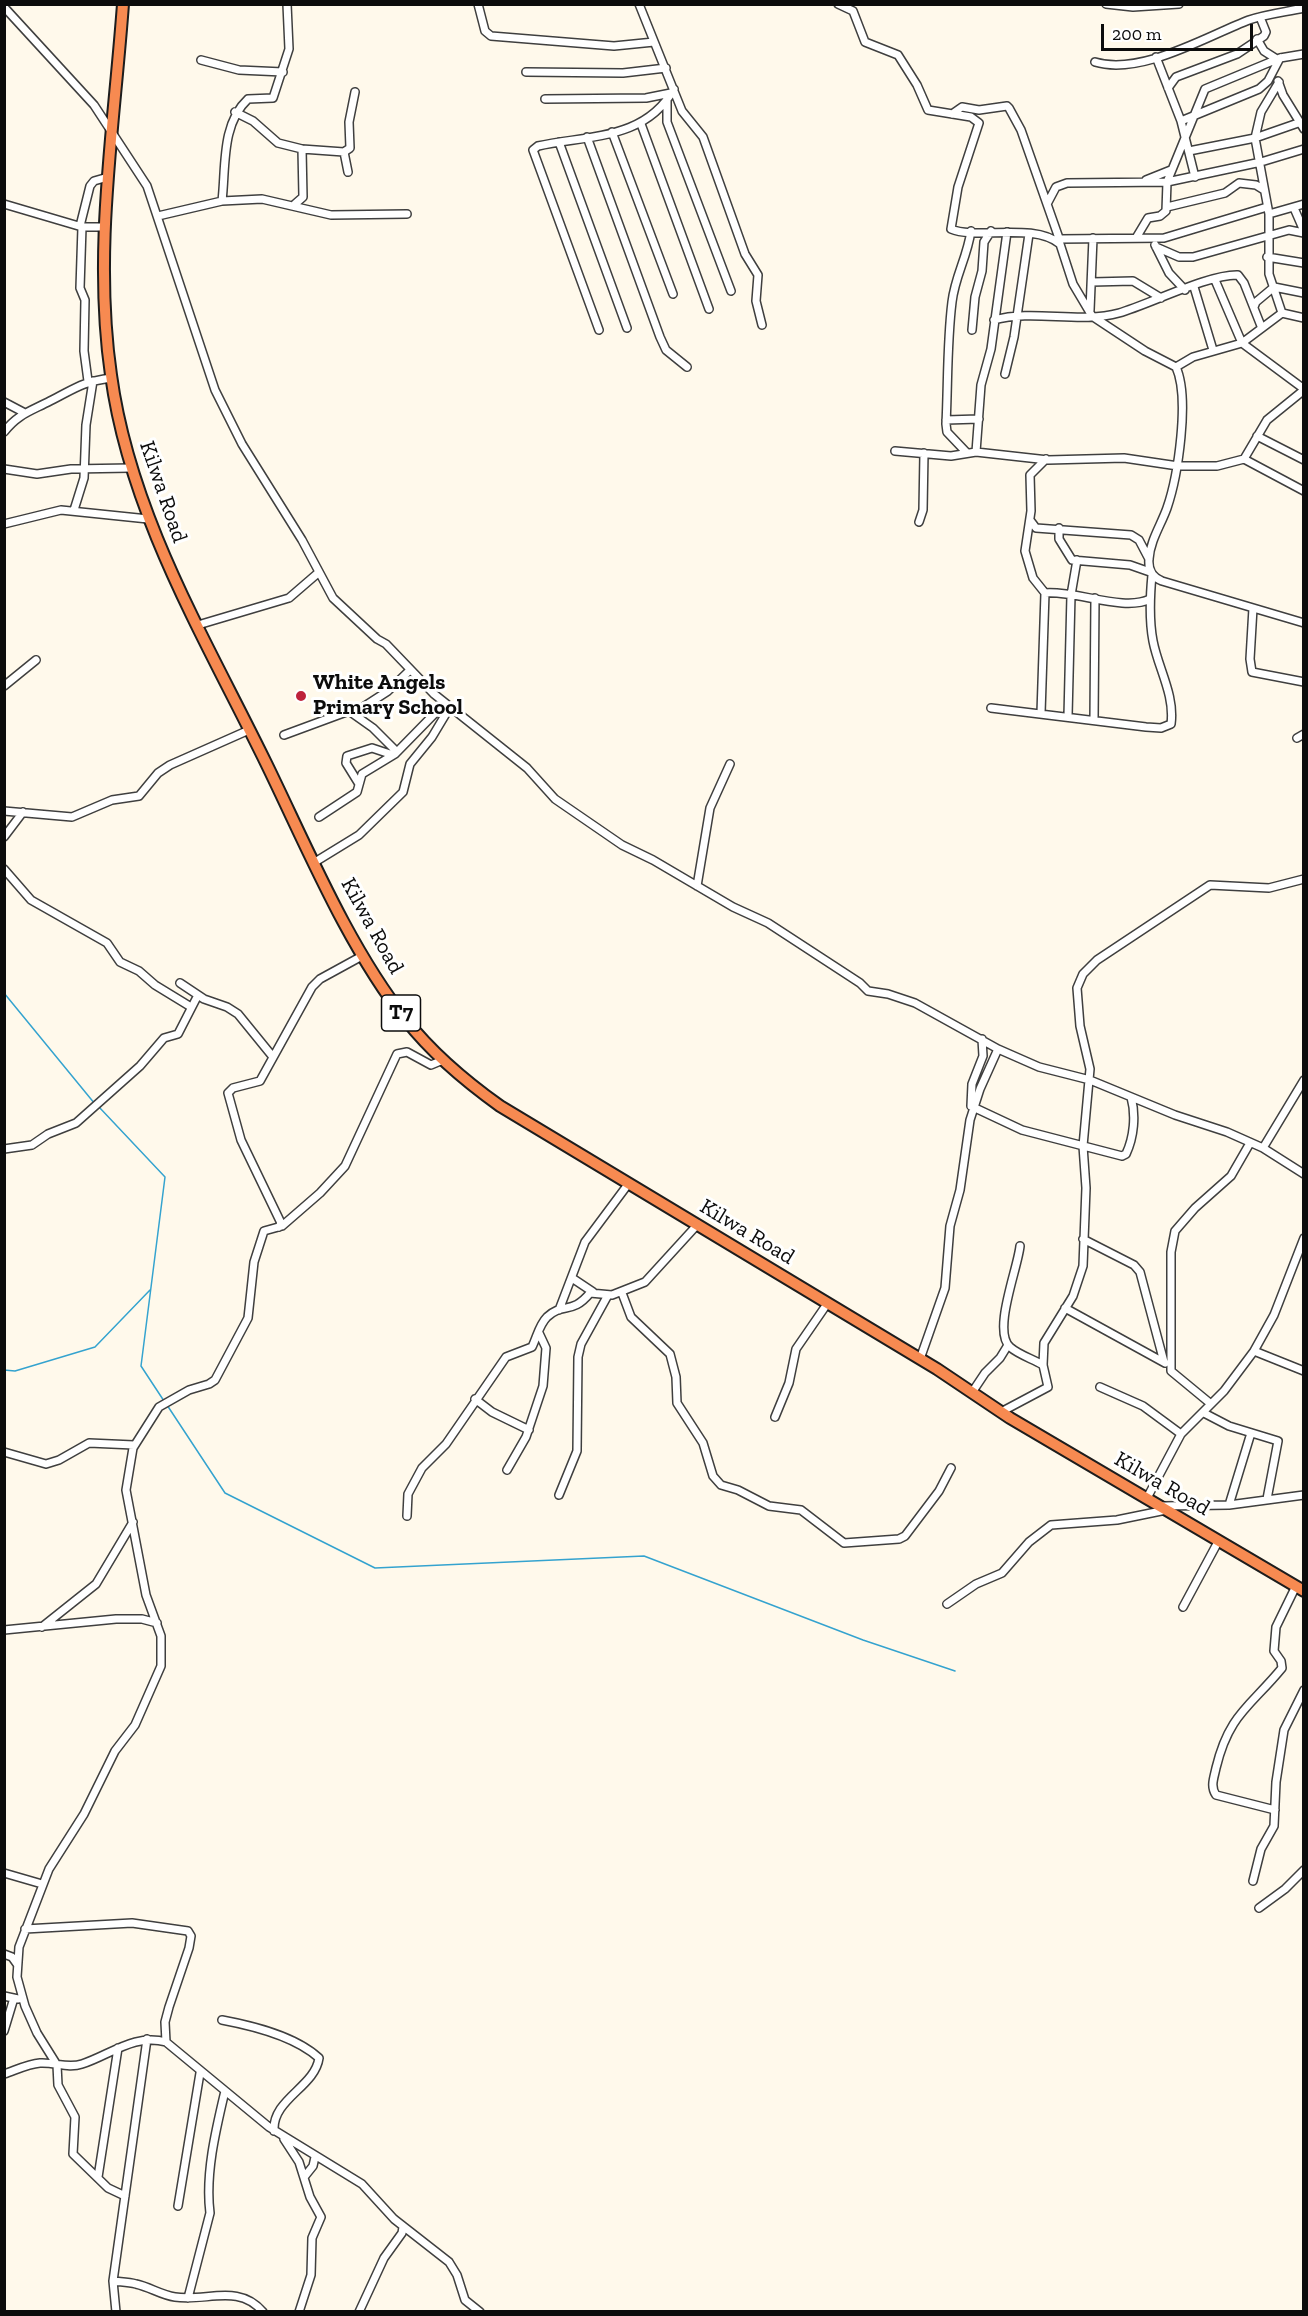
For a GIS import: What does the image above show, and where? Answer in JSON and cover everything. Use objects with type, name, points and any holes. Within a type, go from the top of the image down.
[{"type":"highway","name":"Kilwa Road","points":[[123,4],[108,177],[103,296],[111,378],[131,468],[148,519],[249,730],[362,956],[407,1021],[443,1059],[500,1106],[921,1359],[973,1391],[1001,1412],[1300,1589]]},
{"type":"street","points":[[222,201],[228,137],[235,112],[248,99],[273,98],[283,72],[289,50],[287,4]]},
{"type":"street","points":[[478,4],[485,32],[490,36],[614,46],[654,42]]},
{"type":"street","points":[[639,4],[666,68],[672,91],[682,111],[703,137],[745,254],[758,275],[756,301],[762,325]]},
{"type":"street","points":[[838,4],[853,11],[865,42],[898,55],[918,85],[928,110],[971,117],[980,125],[958,187],[950,226],[954,230],[1029,234],[1060,241],[1093,238],[1164,238],[1268,210],[1294,208],[1304,204]]},
{"type":"street","points":[[1106,4],[1179,4]]},
{"type":"street","points":[[4,7],[82,90],[113,132],[147,186],[215,390],[242,444],[302,540],[333,598],[386,644],[410,671],[448,705],[513,755],[555,799],[622,845],[768,923],[860,983],[866,990],[914,1003],[998,1049],[1039,1067],[1090,1080],[1263,1148],[1304,1174]]},
{"type":"street","points":[[1095,62],[1122,66],[1217,36],[1260,17],[1304,8]]},
{"type":"street","points":[[1168,88],[1176,77],[1237,54],[1257,39],[1266,32],[1260,17]]},
{"type":"street","points":[[1257,39],[1264,51],[1277,58]]},
{"type":"street","points":[[1136,238],[1145,221],[1160,216],[1167,207],[1167,182],[1171,170],[1208,87],[1277,58],[1303,56]]},
{"type":"street","points":[[1156,57],[1181,121],[1195,177]]},
{"type":"street","points":[[1181,121],[1260,89],[1274,70],[1277,58]]},
{"type":"street","points":[[201,60],[239,70],[283,72]]},
{"type":"street","points":[[526,72],[623,73],[666,68]]},
{"type":"street","points":[[1189,151],[1302,126],[1283,95],[1274,70]]},
{"type":"street","points":[[1279,82],[1269,103],[1261,112],[1255,138],[1268,210],[1269,274],[1282,313]]},
{"type":"street","points":[[545,99],[646,98],[672,91]]},
{"type":"street","points":[[599,330],[533,152],[538,146],[587,138],[641,124],[667,100],[672,91]]},
{"type":"street","points":[[235,112],[253,121],[275,142],[302,149],[344,153],[350,148],[349,122],[355,92]]},
{"type":"street","points":[[667,100],[667,122],[731,291]]},
{"type":"street","points":[[952,114],[962,107],[979,110],[1007,106],[1021,130],[1073,285],[1091,313],[1145,351],[1176,367]]},
{"type":"street","points":[[641,124],[709,309]]},
{"type":"street","points":[[612,132],[673,294]]},
{"type":"street","points":[[587,138],[660,337],[668,351],[687,367]]},
{"type":"street","points":[[559,142],[627,328]]},
{"type":"street","points":[[1047,204],[1053,190],[1061,184],[1167,182],[1261,162],[1304,148]]},
{"type":"street","points":[[295,204],[303,197],[302,149]]},
{"type":"street","points":[[344,153],[348,172]]},
{"type":"street","points":[[1144,181],[1171,170]]},
{"type":"street","points":[[74,510],[80,499],[84,469],[90,381],[84,351],[85,300],[80,288],[81,227],[90,186],[94,181],[108,177]]},
{"type":"street","points":[[1167,207],[1225,193],[1239,183],[1256,185],[1264,190]]},
{"type":"street","points":[[158,216],[222,201],[262,199],[295,204],[331,214],[407,214]]},
{"type":"street","points":[[4,204],[81,227],[105,227]]},
{"type":"street","points":[[1294,208],[1304,232]]},
{"type":"street","points":[[1156,247],[1179,257],[1193,257],[1289,230],[1304,232]]},
{"type":"street","points":[[968,453],[946,430],[946,420],[952,303],[958,270],[967,255],[970,231]]},
{"type":"street","points":[[972,330],[975,297],[982,271],[984,242],[991,231]]},
{"type":"street","points":[[976,452],[981,385],[989,360],[1007,232]]},
{"type":"street","points":[[1005,374],[1029,234]]},
{"type":"street","points":[[1091,313],[1093,238]]},
{"type":"street","points":[[1150,238],[1169,273],[1185,290]]},
{"type":"street","points":[[1267,256],[1304,263]]},
{"type":"street","points":[[994,320],[1091,313],[1117,314],[1238,274],[1261,326]]},
{"type":"street","points":[[1215,280],[1242,343],[1304,390],[1267,420],[1244,459]]},
{"type":"street","points":[[1092,282],[1133,281],[1161,298]]},
{"type":"street","points":[[1194,287],[1213,350]]},
{"type":"street","points":[[1254,307],[1256,302],[1274,287],[1304,292]]},
{"type":"street","points":[[1176,367],[1193,357],[1242,343],[1261,326],[1282,313],[1304,318]]},
{"type":"street","points":[[1149,559],[1178,466],[1182,402],[1176,367]]},
{"type":"street","points":[[4,432],[23,412],[90,381],[111,378]]},
{"type":"street","points":[[4,402],[23,412]]},
{"type":"street","points":[[946,420],[979,419]]},
{"type":"street","points":[[1257,436],[1304,460]]},
{"type":"street","points":[[895,451],[951,456],[976,452],[1046,459],[1124,458],[1178,466],[1216,466],[1244,459],[1304,491]]},
{"type":"street","points":[[919,522],[923,510],[924,453]]},
{"type":"street","points":[[1041,713],[1045,593],[1033,578],[1025,551],[1029,519],[1029,475],[1046,459]]},
{"type":"street","points":[[4,469],[37,474],[84,469],[131,468]]},
{"type":"street","points":[[4,524],[60,510],[148,519]]},
{"type":"street","points":[[991,708],[1146,727],[1161,728],[1171,724],[1170,700],[1153,641],[1149,559],[1139,540],[1131,535],[1034,528],[1029,519]]},
{"type":"street","points":[[1059,528],[1059,538],[1068,558],[1130,565],[1151,573],[1162,581],[1304,623]]},
{"type":"street","points":[[1068,716],[1071,595],[1077,560]]},
{"type":"street","points":[[198,626],[289,598],[318,573]]},
{"type":"street","points":[[1045,593],[1139,603],[1150,599]]},
{"type":"street","points":[[1094,720],[1095,598]]},
{"type":"street","points":[[1253,608],[1250,658],[1252,672],[1304,682]]},
{"type":"street","points":[[4,686],[36,660]]},
{"type":"street","points":[[284,735],[344,712],[354,713],[384,694],[410,671]]},
{"type":"street","points":[[319,817],[357,792],[362,774],[395,753],[448,705]]},
{"type":"street","points":[[315,862],[366,829],[403,792],[410,764],[432,737],[448,705]]},
{"type":"street","points":[[354,713],[395,753]]},
{"type":"street","points":[[4,811],[76,816],[112,800],[139,796],[166,767],[249,730]]},
{"type":"street","points":[[359,785],[346,763],[346,756],[372,748],[395,753]]},
{"type":"street","points":[[697,886],[710,808],[730,764]]},
{"type":"street","points":[[4,837],[23,812]]},
{"type":"street","points":[[4,869],[31,900],[107,943],[120,962],[139,971],[155,985],[191,1007]]},
{"type":"street","points":[[1001,1412],[1046,1390],[1048,1384],[1043,1365],[1044,1343],[1065,1308],[1080,1276],[1086,1188],[1083,1146],[1090,1080],[1089,1058],[1080,1026],[1077,988],[1090,966],[1210,885],[1269,888],[1304,879]]},
{"type":"street","points":[[279,1227],[281,1223],[241,1140],[228,1093],[233,1088],[260,1081],[312,987],[320,979],[362,956]]},
{"type":"street","points":[[180,983],[198,995],[238,1014],[273,1057]]},
{"type":"street","points":[[4,1149],[32,1145],[48,1134],[81,1119],[140,1066],[164,1038],[178,1034],[187,1022],[191,1007],[198,995]]},
{"type":"street","points":[[921,1359],[945,1288],[950,1226],[960,1190],[972,1084],[983,1056],[982,1039]]},
{"type":"street","points":[[966,1137],[973,1107],[998,1049]]},
{"type":"street","points":[[125,2196],[108,2188],[73,2154],[75,2117],[60,2092],[57,2065],[37,2034],[24,2000],[17,1977],[17,1964],[25,1929],[42,1884],[87,1809],[115,1751],[135,1725],[149,1688],[157,1676],[162,1650],[157,1623],[140,1568],[126,1484],[134,1445],[147,1430],[159,1407],[189,1390],[215,1380],[248,1317],[254,1262],[264,1231],[279,1227],[320,1193],[345,1166],[399,1053],[407,1052],[429,1064],[443,1059]]},
{"type":"street","points":[[1263,1148],[1304,1080]]},
{"type":"street","points":[[973,1107],[1022,1130],[1117,1155],[1126,1154],[1134,1114],[1131,1098]]},
{"type":"street","points":[[1171,1371],[1171,1252],[1175,1231],[1195,1208],[1231,1176],[1250,1143]]},
{"type":"street","points":[[559,1310],[585,1242],[628,1183]]},
{"type":"street","points":[[572,1278],[593,1292],[608,1295],[622,1293],[645,1282],[698,1224]]},
{"type":"street","points":[[1147,1498],[1181,1434],[1204,1413],[1254,1351],[1274,1315],[1304,1238]]},
{"type":"street","points":[[1083,1239],[1134,1265],[1140,1272],[1164,1362],[1171,1371],[1211,1404]]},
{"type":"street","points":[[973,1391],[985,1372],[1000,1358],[1008,1345],[1004,1313],[1020,1246]]},
{"type":"street","points":[[407,1516],[408,1494],[415,1479],[427,1462],[446,1444],[475,1399],[506,1358],[512,1353],[529,1349],[546,1318],[559,1310],[579,1306],[593,1292]]},
{"type":"street","points":[[622,1293],[632,1317],[671,1356],[676,1377],[678,1406],[703,1443],[713,1476],[721,1485],[738,1490],[769,1506],[802,1511],[818,1525],[825,1527],[839,1542],[851,1545],[899,1539],[905,1536],[939,1491],[951,1468]]},
{"type":"street","points":[[559,1495],[577,1451],[578,1357],[584,1338],[608,1295]]},
{"type":"street","points":[[775,1417],[788,1387],[796,1349],[827,1304]]},
{"type":"street","points":[[1065,1308],[1164,1362]]},
{"type":"street","points":[[507,1470],[529,1430],[544,1383],[546,1346],[539,1333]]},
{"type":"street","points":[[1008,1345],[1043,1365]]},
{"type":"street","points":[[1254,1351],[1304,1371]]},
{"type":"street","points":[[1100,1387],[1143,1406],[1181,1434]]},
{"type":"street","points":[[475,1399],[492,1412],[529,1430]]},
{"type":"street","points":[[1204,1413],[1229,1426],[1275,1438],[1279,1445],[1267,1499]]},
{"type":"street","points":[[1230,1505],[1251,1432]]},
{"type":"street","points":[[4,1452],[46,1464],[59,1461],[89,1443],[134,1445]]},
{"type":"street","points":[[947,1604],[976,1584],[1002,1573],[1029,1542],[1051,1525],[1117,1520],[1166,1508],[1230,1505],[1304,1495]]},
{"type":"street","points":[[42,1627],[96,1584],[133,1522]]},
{"type":"street","points":[[1184,1607],[1219,1540]]},
{"type":"street","points":[[1275,1810],[1216,1795],[1212,1785],[1228,1730],[1243,1709],[1264,1690],[1282,1668],[1281,1661],[1274,1651],[1276,1627],[1300,1589]]},
{"type":"street","points":[[4,1630],[135,1618],[157,1623]]},
{"type":"street","points":[[1253,1881],[1261,1850],[1274,1826],[1277,1773],[1284,1730],[1304,1690]]},
{"type":"street","points":[[1258,1908],[1285,1889],[1304,1870]]},
{"type":"street","points":[[4,1873],[42,1884]]},
{"type":"street","points":[[25,1929],[132,1923],[188,1931],[191,1936],[189,1948],[165,2022],[166,2042]]},
{"type":"street","points":[[4,1954],[12,1957],[17,1964]]},
{"type":"street","points":[[4,1996],[24,2000]]},
{"type":"street","points":[[4,2031],[14,1998]]},
{"type":"street","points":[[222,2020],[268,2032],[304,2048],[319,2058],[314,2070],[277,2113],[274,2131]]},
{"type":"street","points":[[116,2312],[113,2281],[147,2039]]},
{"type":"street","points":[[4,2074],[38,2063],[83,2064],[118,2048],[147,2039],[166,2042],[200,2073],[274,2131],[362,2184],[403,2227],[449,2262],[457,2275],[465,2300],[480,2312]]},
{"type":"street","points":[[98,2177],[118,2048]]},
{"type":"street","points":[[178,2206],[200,2073]]},
{"type":"street","points":[[188,2298],[210,2213],[208,2199],[211,2173],[225,2091]]},
{"type":"street","points":[[283,2137],[305,2176],[310,2197],[321,2217],[312,2238],[311,2275],[299,2312]]},
{"type":"street","points":[[305,2176],[313,2166],[315,2157]]},
{"type":"street","points":[[359,2312],[384,2258],[402,2233],[403,2227]]},
{"type":"street","points":[[113,2281],[135,2283],[163,2295],[188,2298],[221,2294],[244,2297],[263,2312]]},
{"type":"waterway","points":[[4,993],[95,1104]]},
{"type":"waterway","points":[[99,1107],[165,1177],[141,1366],[164,1401]]},
{"type":"waterway","points":[[4,1370],[15,1371],[95,1347],[150,1290]]},
{"type":"waterway","points":[[167,1405],[225,1493],[375,1568],[644,1556],[863,1640],[955,1671]]},
{"type":"place","name":"White Angels Primary School","points":[[301,696]]}]
